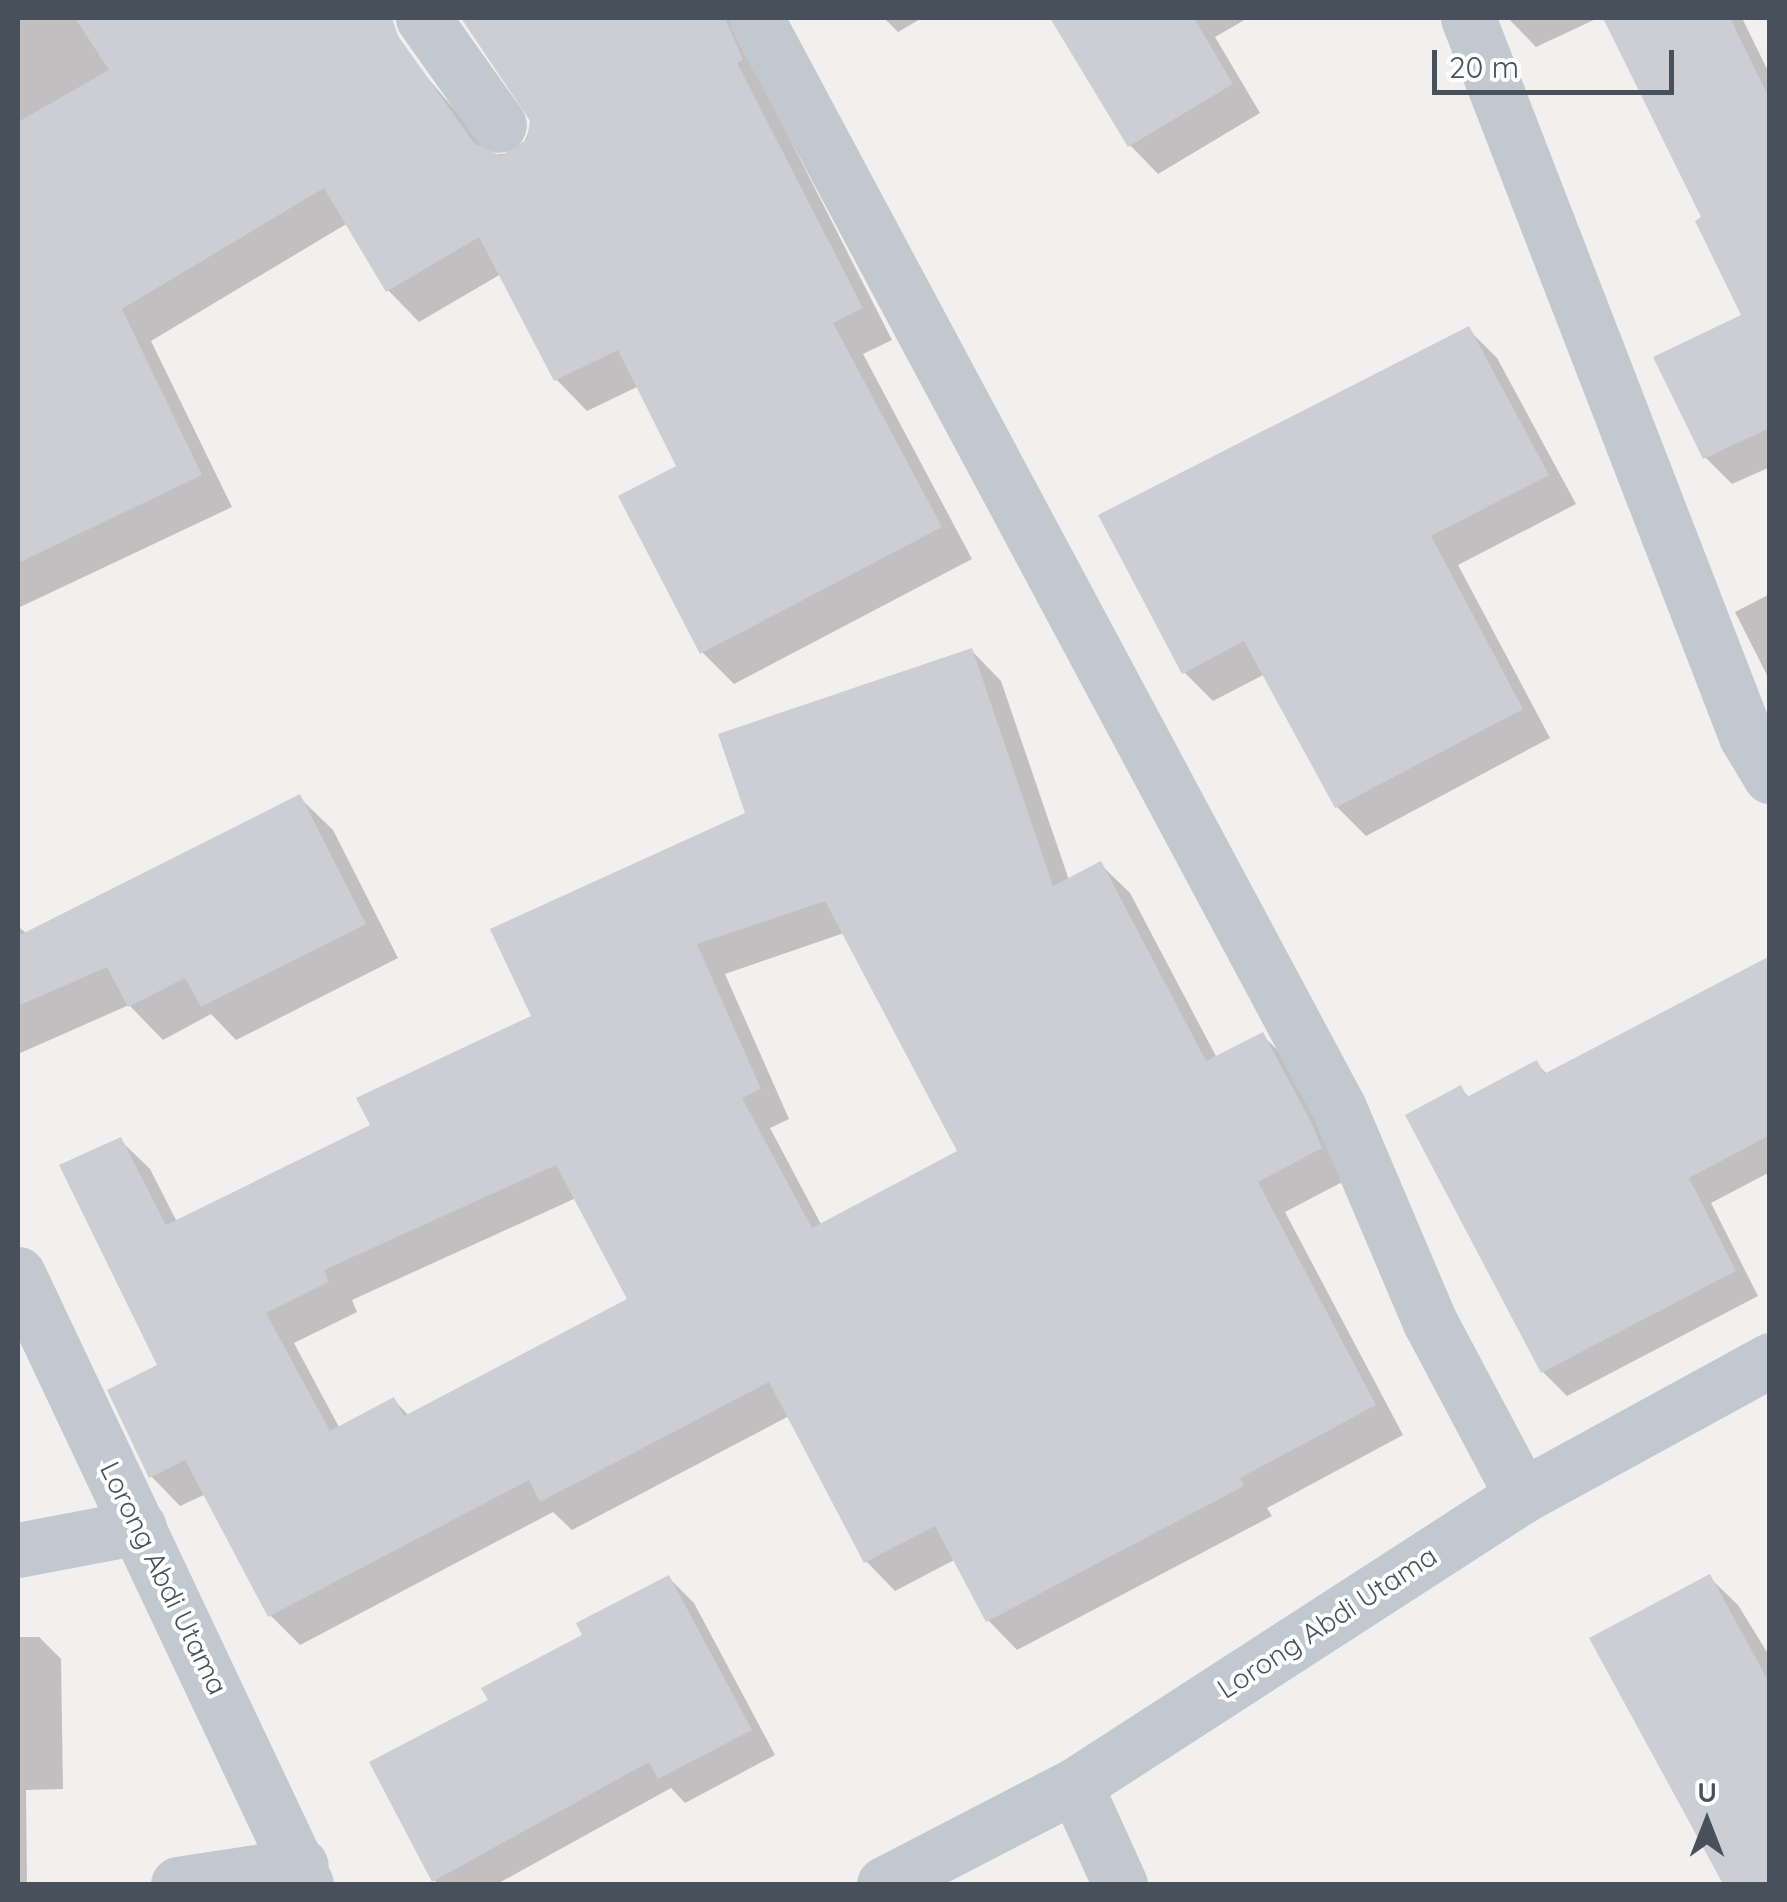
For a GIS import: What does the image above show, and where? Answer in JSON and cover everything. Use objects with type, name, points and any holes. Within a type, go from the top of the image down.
[{"type":"street","points":[[424,18],[498,125]]},
{"type":"street","points":[[756,18],[1339,1108],[1430,1322],[1522,1496]]},
{"type":"street","points":[[1468,18],[1746,736],[1770,776]]},
{"type":"street","name":"Lorong Abdi Utama","points":[[18,1274],[304,1875]]},
{"type":"street","name":"Lorong Abdi Utama","points":[[884,1884],[1075,1785],[1522,1496],[1770,1360]]},
{"type":"street","points":[[18,1550],[138,1526]]},
{"type":"street","points":[[1075,1785],[1120,1884]]},
{"type":"street","points":[[178,1884],[304,1875]]},
{"type":"building","points":[[75,18],[392,18],[398,36],[474,143],[501,156],[527,139],[530,121],[461,18],[725,18],[743,60],[737,63],[863,308],[833,323],[942,527],[700,654],[618,496],[676,466],[618,350],[554,381],[479,237],[386,292],[324,188],[122,309],[202,475],[18,563],[18,122],[109,70]]},
{"type":"building","points":[[1050,18],[1194,18],[1233,84],[1128,147]]},
{"type":"building","points":[[1603,18],[1730,18],[1770,100],[1770,428],[1703,459],[1653,357],[1741,315],[1695,221],[1701,217]]},
{"type":"building","points":[[1469,326],[1549,475],[1431,536],[1523,709],[1335,808],[1244,641],[1182,674],[1098,515]]},
{"type":"building","points":[[972,648],[1053,886],[1101,861],[1206,1061],[1263,1032],[1322,1148],[1258,1182],[1376,1405],[1240,1478],[1244,1486],[986,1622],[935,1526],[864,1563],[769,1382],[540,1502],[529,1480],[268,1617],[185,1460],[149,1478],[107,1390],[157,1365],[59,1165],[121,1137],[166,1225],[370,1125],[356,1098],[531,1016],[490,929],[745,813],[718,734]],"holes":[[[825,901],[957,1151],[812,1228],[742,1098],[761,1089],[697,944]],[[556,1165],[627,1299],[404,1416],[394,1397],[330,1431],[266,1313],[329,1282],[324,1270]]]},
{"type":"building","points":[[300,794],[366,924],[201,1007],[185,978],[128,1007],[107,967],[18,1006],[18,936]]},
{"type":"building","points":[[1770,956],[1770,1135],[1689,1178],[1736,1271],[1541,1373],[1405,1115],[1461,1085],[1467,1097],[1537,1060],[1544,1074]]},
{"type":"building","points":[[1710,1574],[1770,1684],[1770,1884],[1723,1884],[1589,1638]]},
{"type":"building","points":[[669,1575],[752,1730],[658,1779],[649,1762],[432,1882],[369,1762],[488,1700],[481,1688],[582,1635],[576,1623]]}]
